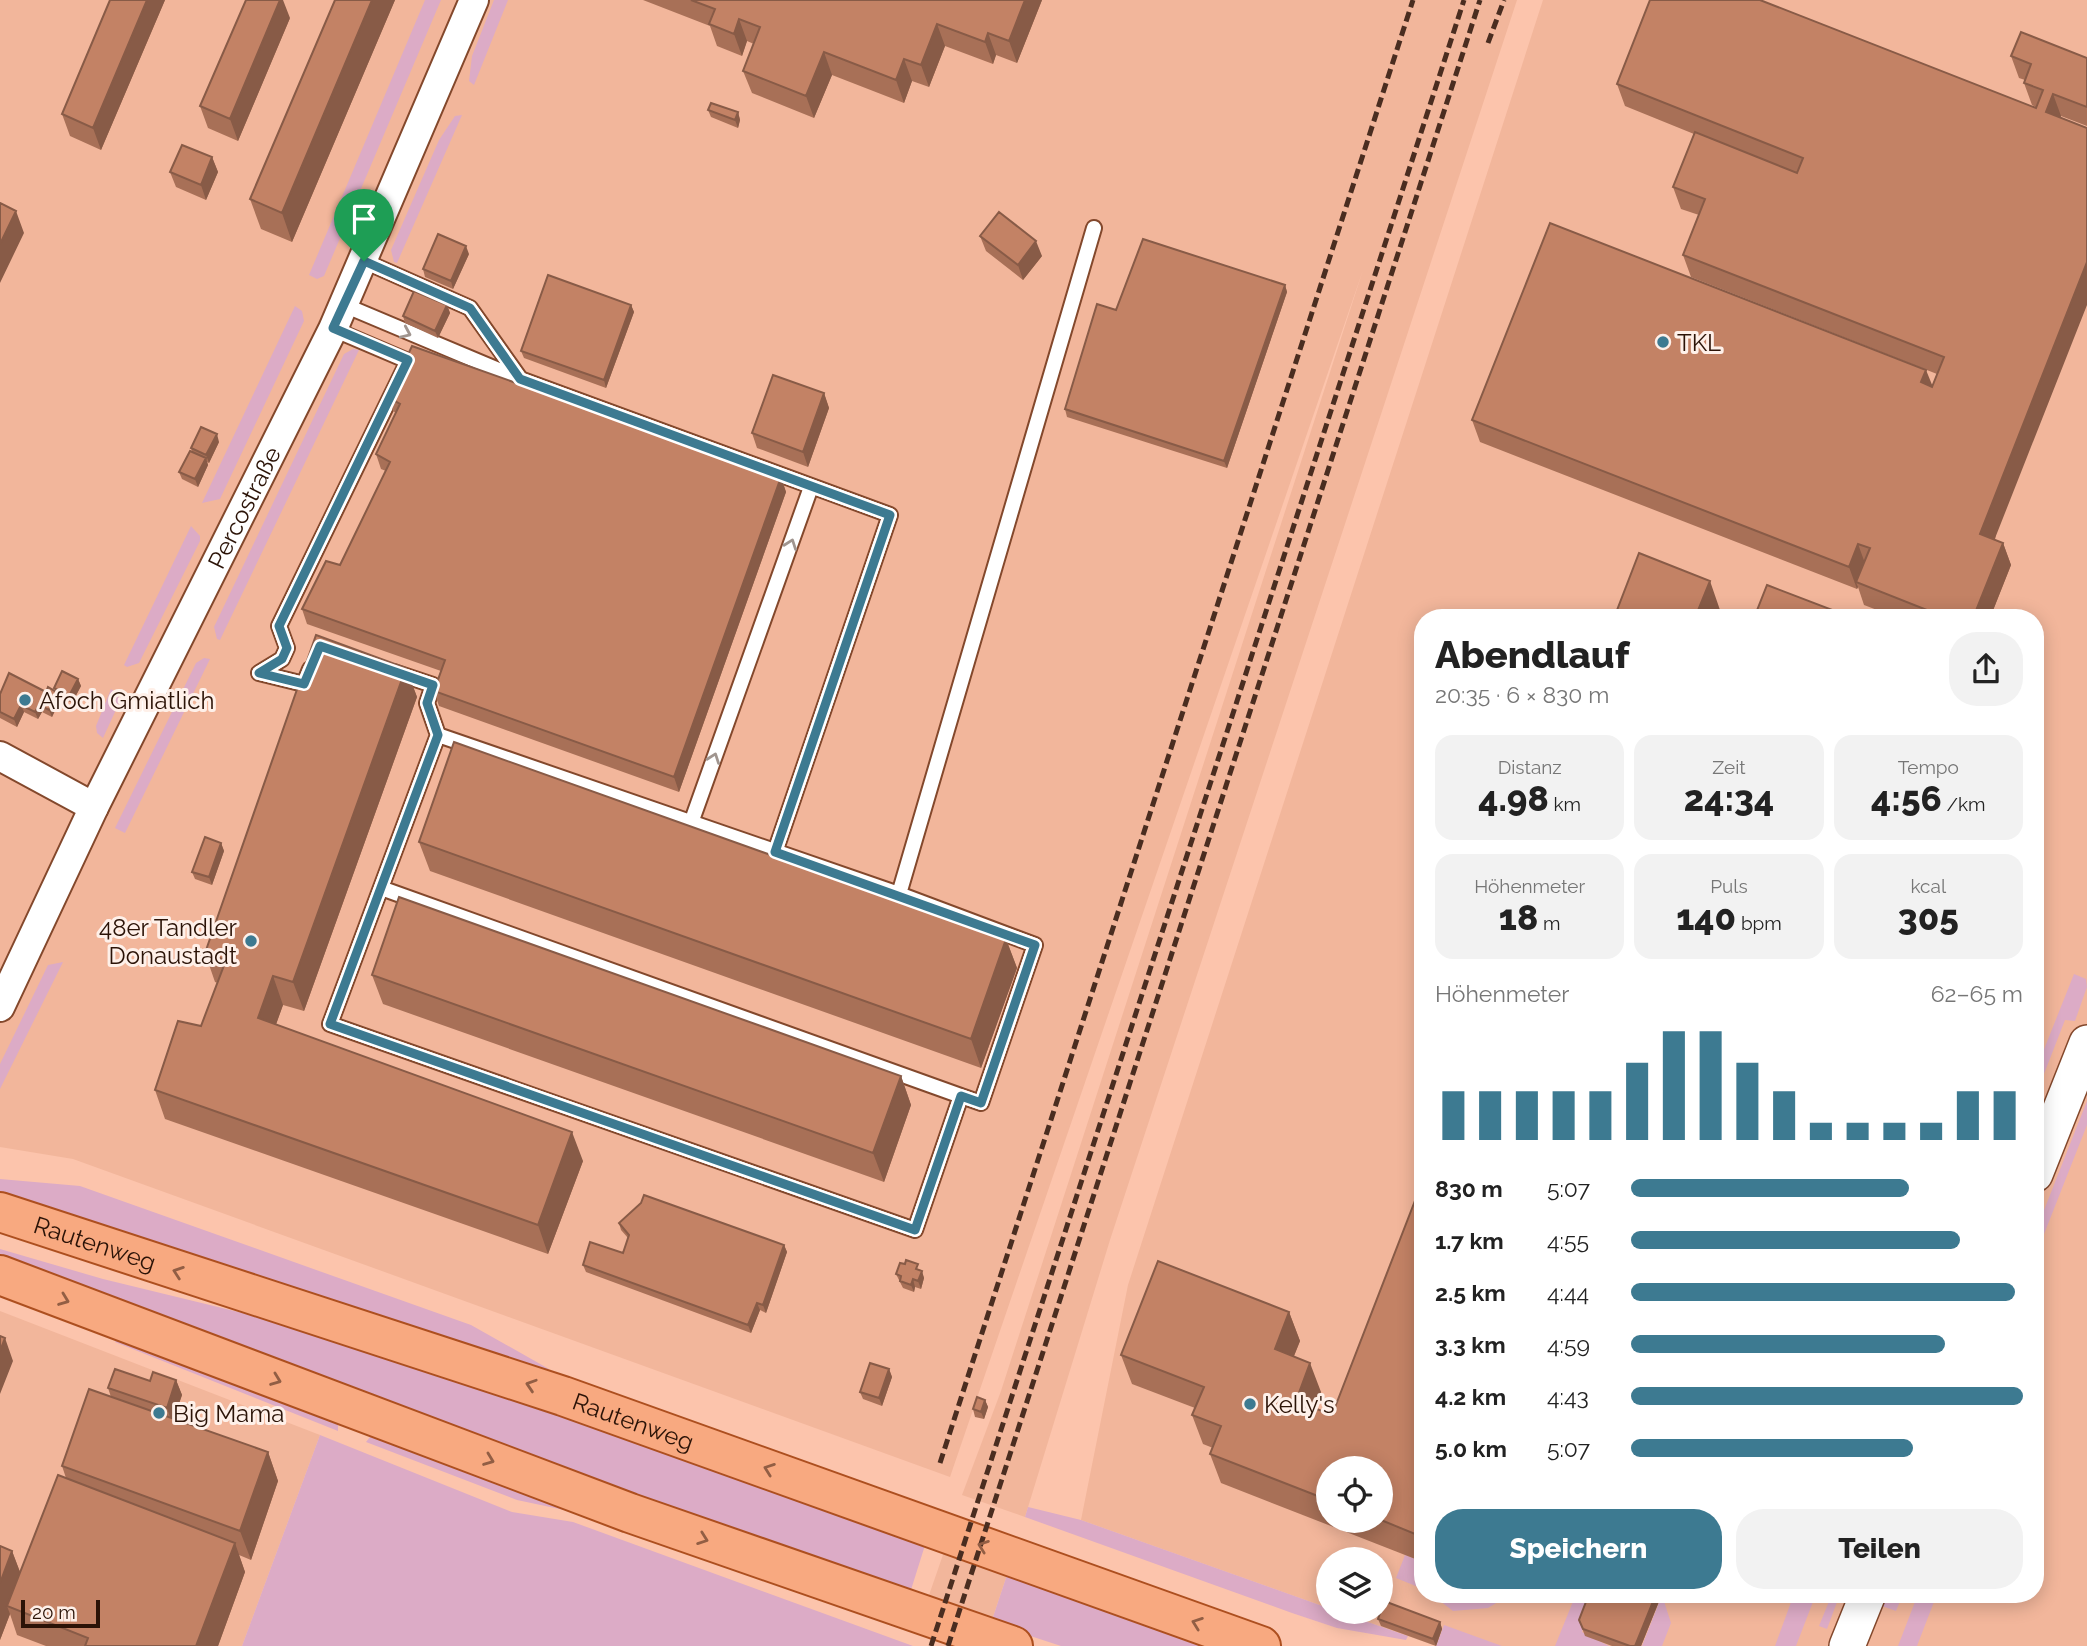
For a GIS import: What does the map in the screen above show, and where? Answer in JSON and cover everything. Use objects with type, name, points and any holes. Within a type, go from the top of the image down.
[{"type":"main road","name":"Rautenweg","points":[[0,1212],[564,1396],[1261,1646]]},
{"type":"main road","points":[[0,1275],[630,1513],[1013,1646]]},
{"type":"street","name":"Percostraße","points":[[0,1007],[94,807],[338,317],[474,0]]},
{"type":"street","points":[[0,756],[94,807]]},
{"type":"street","points":[[2044,1151],[2087,1043]]},
{"type":"street","points":[[1847,1646],[1864,1603]]},
{"type":"lane","points":[[899,894],[1094,228]]},
{"type":"lane","points":[[364,261],[470,308],[520,379]]},
{"type":"lane","points":[[338,317],[520,379],[890,515],[775,852]]},
{"type":"lane","points":[[315,658],[304,684],[259,673],[282,659],[287,648],[279,626],[408,360],[338,317]]},
{"type":"lane","points":[[691,822],[811,486]]},
{"type":"lane","points":[[383,668],[433,685],[427,703],[438,735],[330,1024],[915,1230],[961,1096]]},
{"type":"lane","points":[[381,888],[981,1103],[1035,945],[899,894],[438,735]]},
{"type":"shaded area","points":[[0,0],[1517,0],[1110,1240],[1025,1517],[962,1495],[1001,1391],[1363,270],[950,1477],[73,1159],[0,1147]]},
{"type":"shaded area","points":[[425,0],[441,0],[324,276],[317,279],[309,275]]},
{"type":"shaded area","points":[[494,0],[508,0],[474,85],[469,81],[472,56]]},
{"type":"shaded area","points":[[1543,0],[2087,0],[2087,1646],[1436,1646],[1373,1624],[1393,1624],[1393,1547],[1316,1547],[1316,1604],[1081,1520],[1128,1285]]},
{"type":"shaded area","points":[[462,115],[397,263],[394,262],[391,250],[439,140],[455,116]]},
{"type":"shaded area","points":[[295,306],[302,311],[304,321],[220,499],[202,503]]},
{"type":"shaded area","points":[[353,349],[359,350],[220,640],[217,639],[214,627],[344,354]]},
{"type":"shaded area","points":[[191,526],[200,536],[200,541],[139,663],[127,667],[124,665]]},
{"type":"shaded area","points":[[204,658],[210,659],[125,833],[115,828],[196,663]]},
{"type":"shaded area","points":[[111,689],[117,693],[120,701],[103,738],[97,733],[96,726]]},
{"type":"shaded area","points":[[63,962],[0,1089],[0,1064],[48,965]]},
{"type":"shaded area","points":[[2074,974],[2086,979],[2087,987],[2075,1021],[2065,1020],[2044,1074],[2044,1049]]},
{"type":"shaded area","points":[[2087,1101],[2087,1125],[2044,1234],[2044,1210]]},
{"type":"shaded area","points":[[0,1179],[80,1186],[471,1325],[549,1369],[547,1373],[0,1196]]},
{"type":"shaded area","points":[[0,1249],[103,1279],[316,1331],[926,1542],[910,1593],[622,1493],[0,1261]]},
{"type":"shaded area","points":[[0,1311],[320,1435],[242,1646],[0,1646]]},
{"type":"shaded area","points":[[117,1338],[338,1419],[338,1431],[115,1342]]},
{"type":"shaded area","points":[[374,1432],[572,1509],[569,1511],[517,1500],[366,1442]]},
{"type":"shaded area","points":[[320,1435],[512,1512],[573,1522],[913,1646],[242,1646]]},
{"type":"shaded area","points":[[1028,1507],[1081,1520],[1316,1604],[1316,1621],[1292,1613],[1025,1517]]},
{"type":"shaded area","points":[[945,1549],[1008,1572],[991,1623],[927,1601]]},
{"type":"shaded area","points":[[1405,1555],[1414,1558],[1414,1585],[1396,1578]]},
{"type":"shaded area","points":[[1008,1572],[1212,1646],[1061,1646],[991,1623]]},
{"type":"shaded area","points":[[1443,1603],[1496,1603],[1488,1608],[1453,1611]]},
{"type":"shaded area","points":[[1572,1603],[1592,1603],[1582,1632],[1609,1646],[1555,1646]]},
{"type":"shaded area","points":[[1659,1603],[1665,1603],[1671,1623],[1662,1646],[1642,1646]]},
{"type":"shaded area","points":[[1791,1603],[1813,1603],[1796,1646],[1775,1646]]},
{"type":"shaded area","points":[[1828,1603],[1837,1603],[1827,1629],[1819,1626]]},
{"type":"shaded area","points":[[1880,1603],[1899,1603],[1896,1611],[1879,1605]]},
{"type":"shaded area","points":[[1915,1603],[1934,1603],[1917,1646],[1898,1646]]},
{"type":"shaded area","points":[[1325,1624],[1374,1624],[1408,1636],[1406,1640]]},
{"type":"shaded area","points":[[1444,1625],[1502,1646],[1436,1646]]},
{"type":"building","points":[[110,0],[147,0],[93,128],[62,114]]},
{"type":"building","points":[[246,0],[280,0],[230,119],[200,106]]},
{"type":"building","points":[[335,0],[372,0],[282,213],[250,199]]},
{"type":"building","points":[[691,0],[1025,0],[1009,41],[988,33],[985,42],[937,24],[921,65],[904,59],[896,80],[824,52],[806,96],[743,71],[760,27],[739,19],[734,34],[709,24],[715,9]]},
{"type":"building","name":"TKL","points":[[1650,0],[1760,0],[2036,108],[2043,90],[2024,83],[2031,64],[2011,56],[2021,32],[2087,58],[2087,107],[2053,94],[2046,112],[2087,128],[2087,262],[1980,534],[2003,543],[1977,609],[1924,609],[1856,582],[1870,548],[1858,544],[1849,567],[1472,420],[1550,223],[1926,370],[1921,382],[1932,387],[1944,357],[1683,255],[1705,199],[1673,187],[1695,132],[1797,173],[1803,158],[1617,84]]},
{"type":"building","points":[[711,103],[738,112],[735,120],[708,110]]},
{"type":"building","points":[[182,145],[212,157],[201,185],[170,172]]},
{"type":"building","points":[[0,203],[16,211],[0,244]]},
{"type":"building","points":[[999,212],[1036,241],[1018,265],[980,236]]},
{"type":"building","points":[[438,234],[466,246],[451,281],[423,269]]},
{"type":"building","points":[[1143,239],[1285,285],[1224,461],[1065,409],[1097,304],[1116,310]]},
{"type":"building","points":[[548,275],[631,305],[604,380],[521,351]]},
{"type":"building","points":[[414,291],[447,305],[435,331],[403,316]]},
{"type":"building","points":[[412,346],[781,477],[674,777],[434,691],[445,660],[302,609],[326,561],[340,565],[390,462],[376,454],[400,404],[388,397]]},
{"type":"building","points":[[773,375],[824,393],[803,452],[752,433]]},
{"type":"building","points":[[201,427],[217,434],[206,455],[191,448]]},
{"type":"building","points":[[190,451],[206,458],[195,479],[179,472]]},
{"type":"building","points":[[1639,553],[1710,581],[1699,609],[1617,609]]},
{"type":"building","points":[[1767,585],[1830,609],[1758,609]]},
{"type":"building","points":[[316,635],[406,668],[293,982],[273,976],[258,1018],[572,1132],[538,1225],[155,1090],[178,1021],[201,1026],[226,960],[205,953]]},
{"type":"building","points":[[62,671],[78,679],[69,696],[54,688]]},
{"type":"building","points":[[9,673],[46,692],[48,687],[58,693],[49,710],[39,705],[35,712],[21,705],[14,719],[0,712],[0,694]]},
{"type":"building","points":[[454,742],[1006,939],[971,1039],[419,842]]},
{"type":"building","points":[[205,837],[221,843],[209,877],[192,872]]},
{"type":"building","points":[[399,897],[901,1076],[873,1153],[372,975]]},
{"type":"building","points":[[644,1195],[784,1245],[763,1305],[757,1303],[748,1325],[583,1265],[590,1242],[623,1253],[629,1235],[619,1223],[641,1203]]},
{"type":"building","name":"Kelly's","points":[[1414,1203],[1414,1534],[1393,1525],[1393,1456],[1316,1456],[1316,1495],[1210,1454],[1221,1426],[1192,1415],[1204,1387],[1121,1355],[1158,1261],[1289,1312],[1275,1349],[1310,1363],[1296,1401],[1332,1415]]},
{"type":"building","points":[[906,1260],[918,1264],[916,1269],[922,1271],[918,1281],[913,1279],[911,1285],[900,1281],[901,1276],[896,1274],[900,1263],[905,1264]]},
{"type":"building","points":[[0,1336],[5,1338],[0,1351]]},
{"type":"building","points":[[870,1363],[889,1369],[879,1398],[860,1392]]},
{"type":"building","points":[[115,1369],[150,1381],[153,1372],[176,1380],[167,1408],[108,1388]]},
{"type":"building","points":[[89,1389],[268,1452],[240,1531],[62,1466]]},
{"type":"building","points":[[977,1397],[985,1400],[981,1412],[973,1409]]},
{"type":"building","points":[[58,1475],[235,1543],[196,1646],[85,1646],[88,1638],[7,1606]]},
{"type":"building","points":[[0,1546],[12,1551],[0,1583]]},
{"type":"building","points":[[1586,1603],[1652,1603],[1635,1646],[1583,1629],[1579,1620]]},
{"type":"building","points":[[1393,1604],[1440,1622],[1433,1639],[1392,1624]]},
{"type":"railway","points":[[940,1463],[1413,0]]},
{"type":"railway","points":[[931,1646],[1464,0]]},
{"type":"railway","points":[[948,1646],[1480,0]]},
{"type":"railway","points":[[1488,43],[1504,0]]},
{"type":"place","name":"TKL","points":[[1663,342]]},
{"type":"place","name":"Afoch Gmiatlich","points":[[25,700]]},
{"type":"place","name":"48er Tandler Donaustadt","points":[[251,941]]},
{"type":"place","name":"Kelly's","points":[[1250,1404]]},
{"type":"place","name":"Big Mama","points":[[159,1413]]},
{"type":"route","points":[[364,261],[470,308],[520,379],[890,515],[775,852],[899,894],[1035,945],[981,1103],[961,1096],[915,1230],[330,1024],[438,735],[427,703],[433,685],[320,646],[304,684],[259,673],[282,659],[287,648],[279,626],[408,360],[333,328],[364,261]]}]
